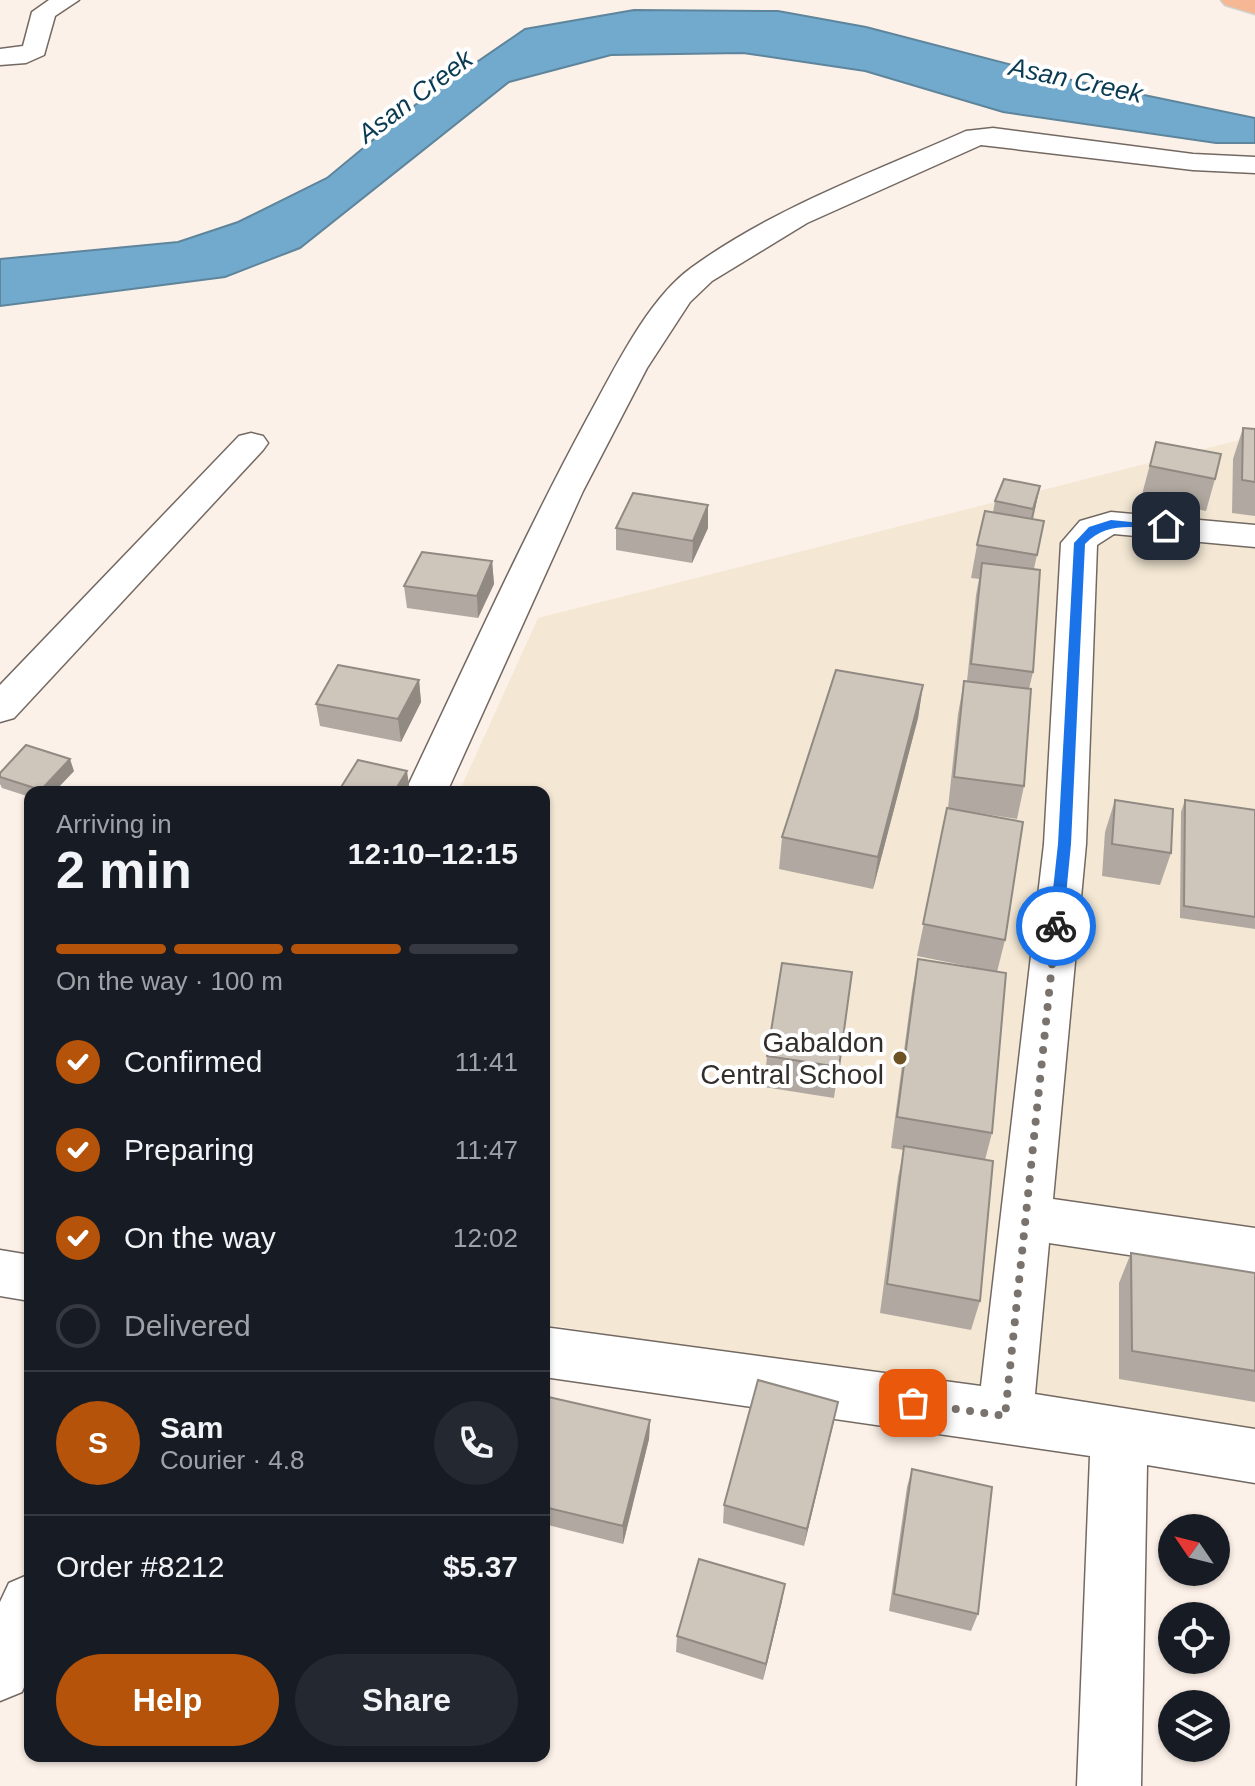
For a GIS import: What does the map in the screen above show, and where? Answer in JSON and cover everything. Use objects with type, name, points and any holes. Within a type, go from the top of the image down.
[{"type":"main road","points":[[1233,0],[1255,7]]},
{"type":"street","points":[[0,57],[26,55],[35,50],[44,12],[67,0]]},
{"type":"street","points":[[429,786],[566,491],[631,368],[678,296],[701,275],[797,217],[976,137],[993,136],[1193,162],[1255,165]]},
{"type":"street","points":[[0,709],[251,443]]},
{"type":"street","points":[[1005,1416],[1065,844],[1079,543],[1093,529],[1111,523],[1255,536]]},
{"type":"street","points":[[1025,1217],[1255,1251]]},
{"type":"street","points":[[0,1273],[24,1277]]},
{"type":"street","points":[[550,1353],[1005,1416],[1255,1456]]},
{"type":"street","points":[[1109,1786],[1119,1433]]},
{"type":"street","points":[[0,1670],[24,1617]]},
{"type":"shaded area","name":"Gabaldon Central School","points":[[1255,436],[1255,1437],[550,1325],[550,786],[462,786],[538,618]]},
{"type":"water","points":[[634,10],[778,11],[866,27],[1062,78],[1255,118],[1255,143],[1216,143],[1003,112],[865,71],[743,53],[611,55],[509,82],[300,248],[225,277],[0,306],[0,259],[178,242],[238,222],[327,178],[420,101],[525,29]]},
{"type":"building","points":[[1243,428],[1255,429],[1255,482],[1242,480]]},
{"type":"building","points":[[1156,442],[1221,454],[1215,479],[1150,466]]},
{"type":"building","points":[[1004,479],[1040,486],[1033,509],[995,501]]},
{"type":"building","points":[[633,493],[708,505],[693,541],[616,528]]},
{"type":"building","points":[[985,511],[1044,521],[1037,555],[977,545]]},
{"type":"building","points":[[422,552],[492,561],[477,596],[404,586]]},
{"type":"building","points":[[982,563],[1040,570],[1033,672],[971,664]]},
{"type":"building","points":[[338,665],[419,680],[398,719],[316,704]]},
{"type":"building","points":[[836,670],[923,685],[878,857],[782,837]]},
{"type":"building","points":[[964,681],[1031,689],[1024,786],[954,777]]},
{"type":"building","points":[[26,745],[70,759],[45,786],[28,786],[0,777],[0,773]]},
{"type":"building","points":[[358,760],[407,771],[398,786],[342,786]]},
{"type":"building","points":[[1115,800],[1173,809],[1171,853],[1112,844]]},
{"type":"building","points":[[1185,800],[1255,810],[1255,917],[1184,906]]},
{"type":"building","points":[[947,808],[1023,822],[1005,940],[923,924]]},
{"type":"building","points":[[918,959],[1006,973],[992,1133],[897,1117]]},
{"type":"building","points":[[782,963],[852,972],[839,1067],[767,1056]]},
{"type":"building","points":[[904,1146],[993,1161],[980,1301],[887,1284]]},
{"type":"building","points":[[1131,1253],[1255,1273],[1255,1371],[1132,1351]]},
{"type":"building","points":[[758,1380],[838,1402],[807,1529],[724,1505]]},
{"type":"building","points":[[550,1397],[650,1420],[623,1526],[550,1508]]},
{"type":"building","points":[[912,1469],[992,1487],[978,1614],[894,1594]]},
{"type":"building","points":[[699,1559],[785,1584],[766,1664],[677,1636]]},
{"type":"way so far","points":[[913,1403],[1005,1416],[1056,926]]},
{"type":"place","name":"Gabaldon Central School","points":[[900,1058]]},
{"type":"route","points":[[1056,926],[1065,844],[1079,543],[1085,534],[1111,523],[1166,526]]},
{"type":"water label","name":"Asan Creek","points":[[1076,80]]},
{"type":"water label","name":"Asan Creek","points":[[415,96]]}]
